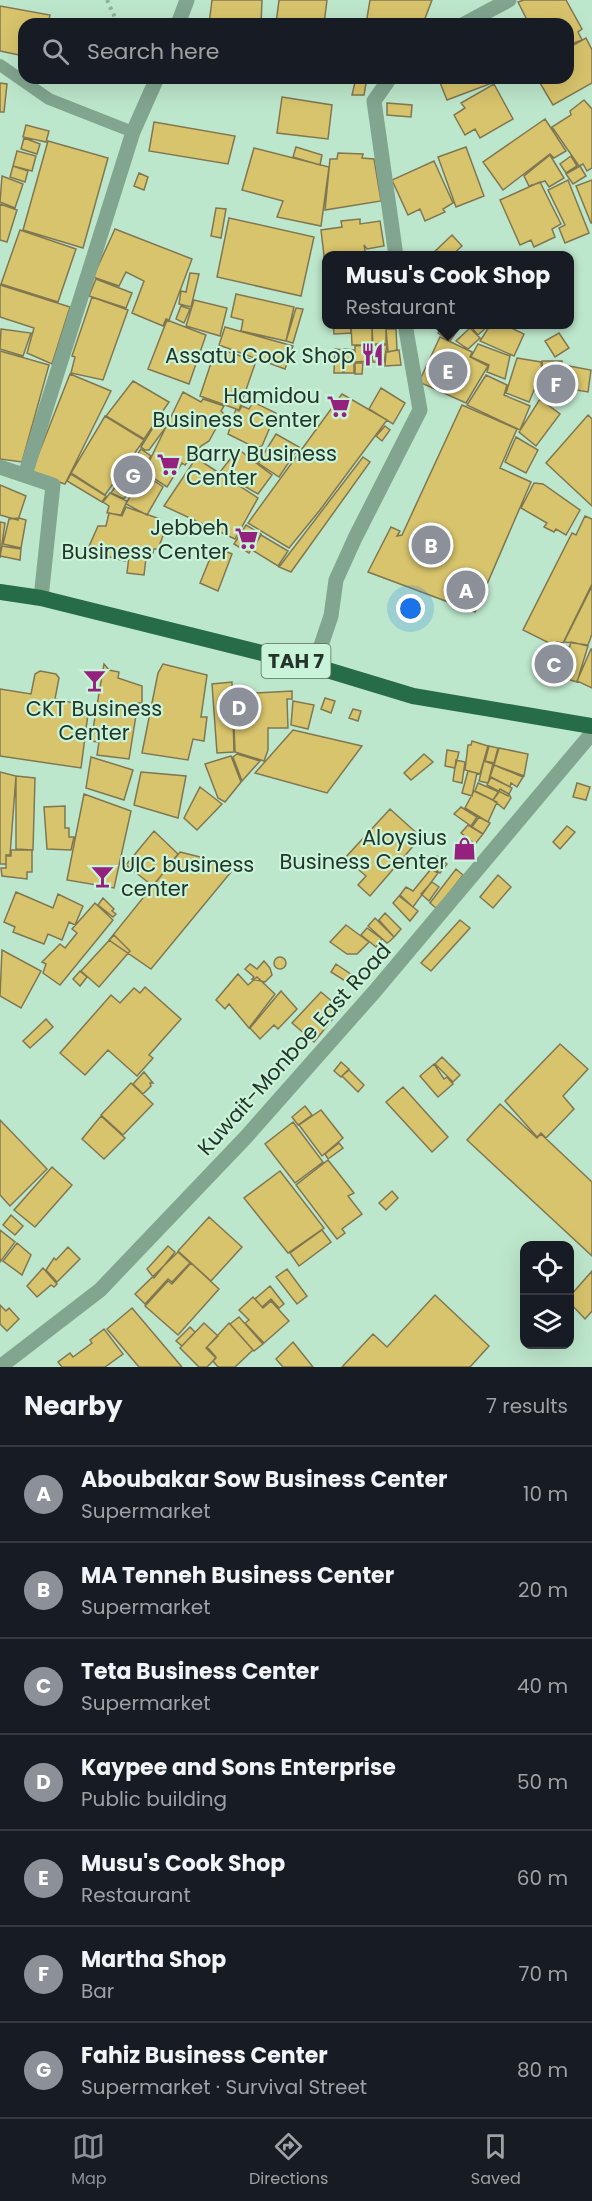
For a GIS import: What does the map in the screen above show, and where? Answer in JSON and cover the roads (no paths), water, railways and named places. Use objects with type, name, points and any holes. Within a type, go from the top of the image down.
[{"type":"highway","name":"TAH 7","points":[[0,592],[41,598],[314,666],[413,696],[592,726]]},
{"type":"street","points":[[180,18],[187,0]]},
{"type":"street","points":[[475,18],[509,0]]},
{"type":"street","points":[[25,475],[133,132],[154,84]]},
{"type":"street","points":[[386,84],[374,101],[376,132],[395,251]]},
{"type":"street","points":[[314,666],[331,616],[336,580],[420,410],[406,329]]},
{"type":"street","points":[[0,467],[53,485],[41,598]]},
{"type":"street","name":"Kuwait-Monboe East Road","points":[[0,1367],[100,1290],[246,1137],[375,991],[592,733]]},
{"type":"lane","points":[[0,65],[18,77]]},
{"type":"lane","points":[[27,84],[49,99],[133,132]]},
{"type":"place","name":"Assatu Cook Shop","points":[[373,355]]},
{"type":"place","name":"Musu's Cook Shop","points":[[448,371]]},
{"type":"place","name":"Martha Shop","points":[[556,384]]},
{"type":"place","name":"Hamidou Business Center","points":[[338,407]]},
{"type":"place","name":"Barry Business Center","points":[[168,465]]},
{"type":"place","name":"Fahiz Business Center","points":[[133,475]]},
{"type":"place","name":"Jebbeh Business Center","points":[[247,539]]},
{"type":"place","name":"MA Tenneh Business Center","points":[[431,545]]},
{"type":"place","name":"Aboubakar Sow Business Center","points":[[466,590]]},
{"type":"place","name":"Teta Business Center","points":[[554,664]]},
{"type":"place","name":"CKT Business Center","points":[[94,680]]},
{"type":"place","name":"Kaypee and Sons Enterprise","points":[[239,707]]},
{"type":"place","name":"Aloysius Business Center","points":[[465,849]]},
{"type":"place","name":"UIC business center","points":[[103,876]]}]
